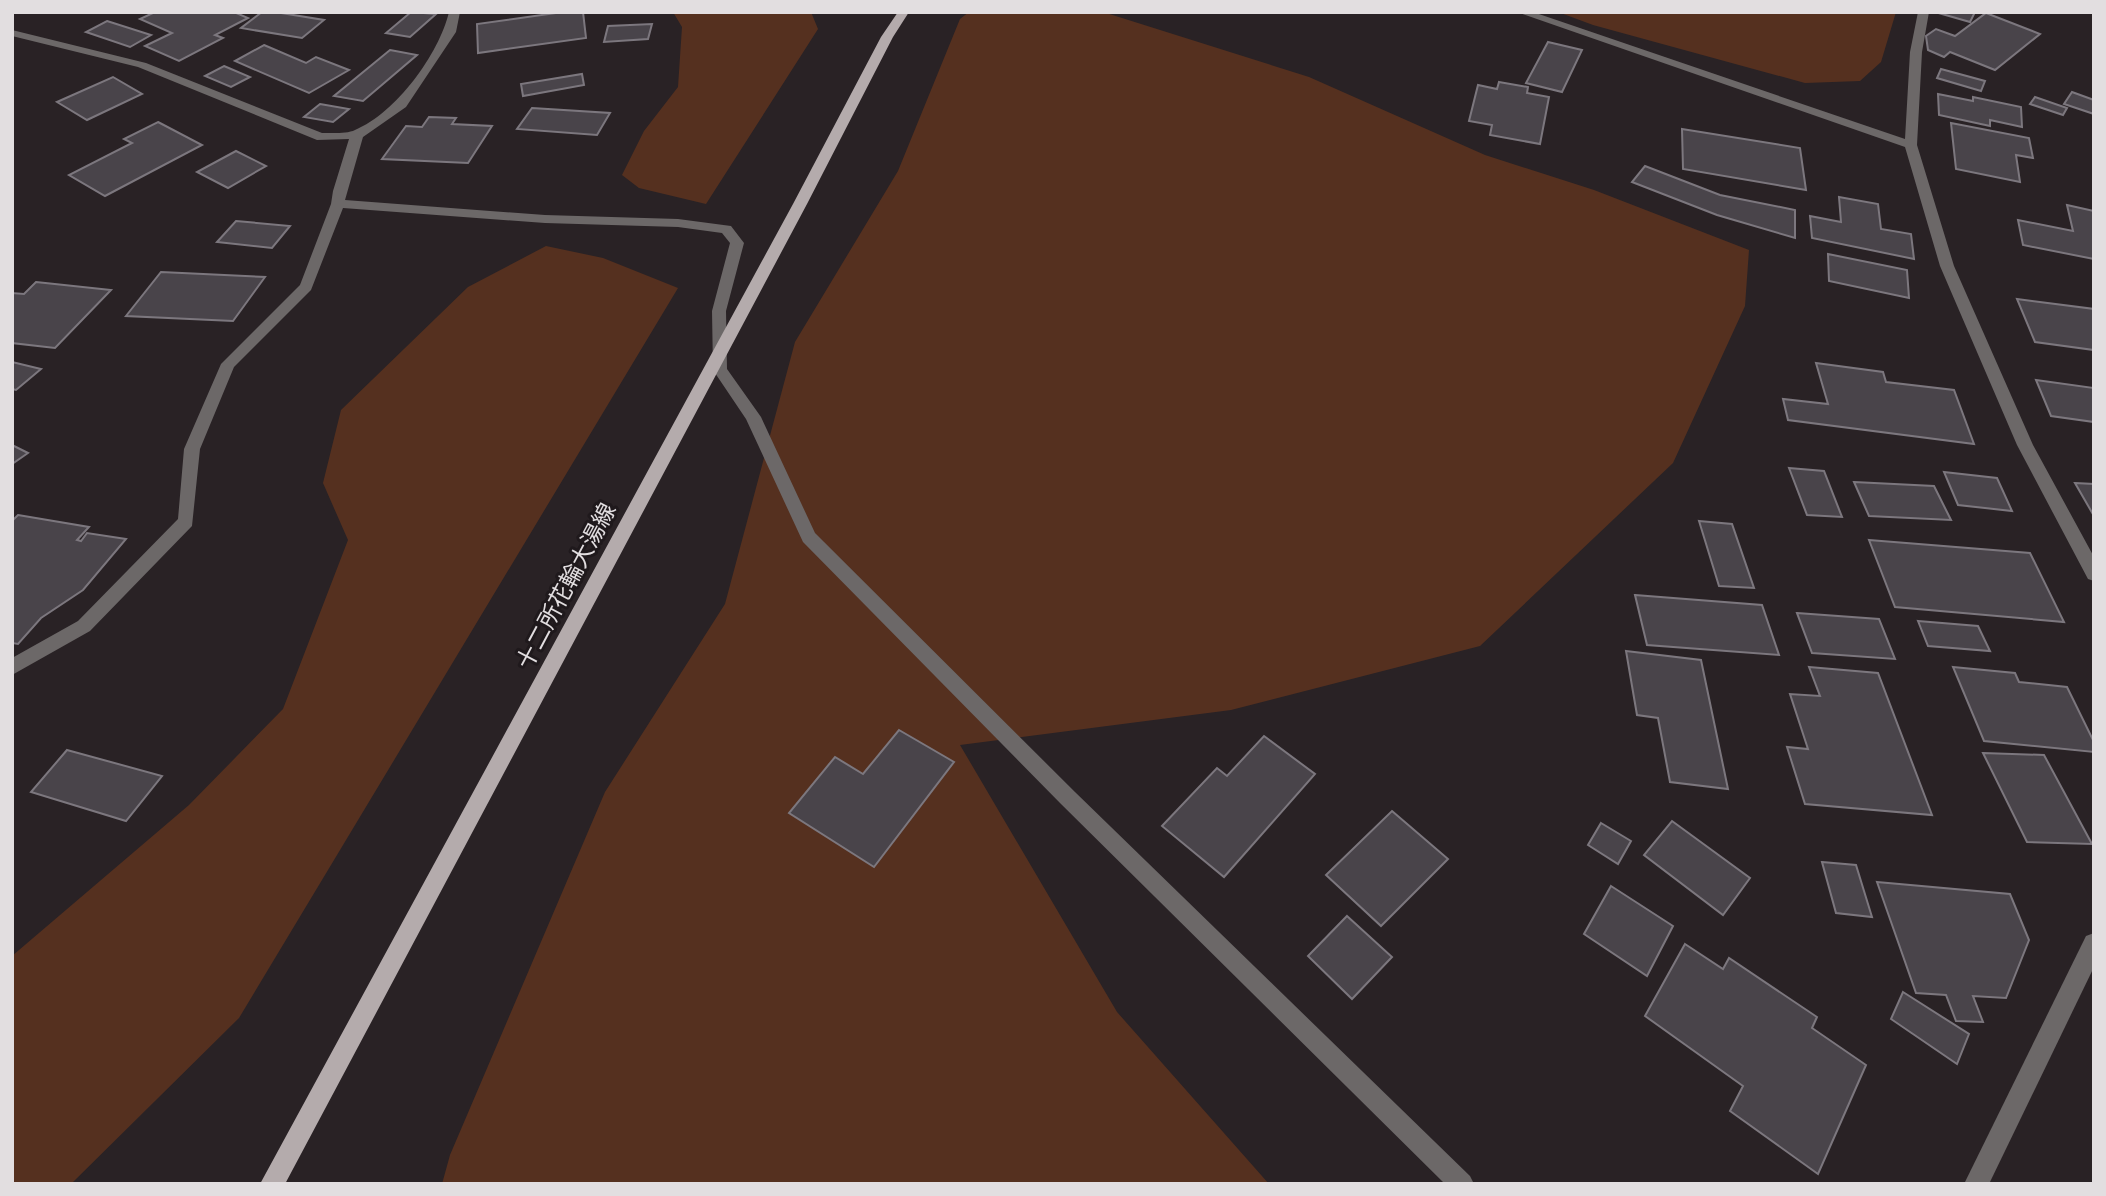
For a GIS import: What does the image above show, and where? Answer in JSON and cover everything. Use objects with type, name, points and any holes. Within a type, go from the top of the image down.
[{"type":"main road","name":"十二所花輪大湯線","points":[[272,1184],[887,37],[904,12]]},
{"type":"street","points":[[12,33],[142,65],[321,137],[357,135],[402,104],[450,32],[455,12]]},
{"type":"street","points":[[1522,12],[1911,145]]},
{"type":"street","points":[[1924,12],[1916,52],[1911,145],[1947,266],[2025,445],[2094,574]]},
{"type":"street","points":[[12,667],[84,626],[186,521],[192,449],[228,364],[306,287],[338,204],[339,191],[357,135]]},
{"type":"street","points":[[338,204],[545,219],[678,223],[726,229],[737,243],[719,311],[720,370],[753,417],[809,537],[1068,798],[1462,1184]]},
{"type":"street","points":[[1976,1184],[2094,943]]},
{"type":"shaded area","points":[[673,12],[811,12],[818,29],[706,204],[639,188],[622,175],[644,131],[678,87],[682,27]]},
{"type":"shaded area","points":[[969,12],[1103,12],[1309,77],[1485,155],[1594,190],[1749,250],[1745,306],[1673,463],[1480,646],[1231,710],[960,745],[1117,1012],[1269,1184],[442,1184],[450,1155],[605,792],[725,604],[795,342],[898,171],[960,19]]},
{"type":"shaded area","points":[[1558,12],[1896,12],[1881,62],[1860,81],[1805,83],[1593,25]]},
{"type":"shaded area","points":[[546,246],[603,258],[678,288],[239,1018],[71,1184],[12,1184],[12,956],[189,805],[283,709],[348,540],[323,483],[341,410],[468,287]]},
{"type":"building","points":[[155,12],[234,12],[248,18],[215,35],[223,38],[179,61],[145,46],[172,33],[140,19]]},
{"type":"building","points":[[262,12],[324,20],[302,38],[241,28]]},
{"type":"building","points":[[411,12],[436,14],[410,37],[386,33]]},
{"type":"building","points":[[563,12],[583,12],[586,38],[478,53],[477,24]]},
{"type":"building","points":[[1935,12],[1975,12],[1970,22]]},
{"type":"building","points":[[1986,13],[2040,34],[1995,70],[1950,52],[1944,57],[1928,50],[1926,36],[1936,29],[1955,36]]},
{"type":"building","points":[[107,21],[151,35],[130,47],[86,32]]},
{"type":"building","points":[[652,24],[648,39],[604,42],[608,26]]},
{"type":"building","points":[[1548,42],[1582,50],[1562,92],[1526,83]]},
{"type":"building","points":[[264,45],[306,63],[316,57],[349,70],[309,93],[235,61]]},
{"type":"building","points":[[390,50],[417,55],[363,101],[334,96]]},
{"type":"building","points":[[224,66],[250,77],[231,87],[205,76]]},
{"type":"building","points":[[1941,69],[1985,81],[1981,91],[1937,78]]},
{"type":"building","points":[[582,74],[584,85],[523,96],[521,84]]},
{"type":"building","points":[[113,77],[142,94],[87,120],[57,102]]},
{"type":"building","points":[[1499,82],[1528,87],[1527,93],[1549,97],[1540,144],[1490,135],[1492,125],[1469,121],[1478,85],[1497,89]]},
{"type":"building","points":[[2072,92],[2094,100],[2094,114],[2064,104]]},
{"type":"building","points":[[1938,94],[1973,101],[1973,97],[2021,107],[2022,127],[1990,120],[1990,126],[1939,115]]},
{"type":"building","points":[[2035,97],[2067,108],[2063,115],[2030,104]]},
{"type":"building","points":[[320,104],[349,109],[333,122],[304,117]]},
{"type":"building","points":[[532,108],[610,113],[597,135],[517,129]]},
{"type":"building","points":[[429,117],[456,118],[452,124],[492,126],[468,163],[382,159],[406,126],[422,127]]},
{"type":"building","points":[[158,122],[202,145],[105,196],[69,175],[132,143],[124,139]]},
{"type":"building","points":[[1951,123],[2029,138],[2033,158],[2016,155],[2020,182],[1956,169]]},
{"type":"building","points":[[1682,129],[1800,148],[1806,190],[1683,169]]},
{"type":"building","points":[[236,151],[266,166],[228,188],[197,172]]},
{"type":"building","points":[[1645,166],[1720,195],[1795,210],[1795,238],[1717,215],[1632,182]]},
{"type":"building","points":[[1839,197],[1878,204],[1881,229],[1911,234],[1914,259],[1812,238],[1810,216],[1841,222]]},
{"type":"building","points":[[2067,205],[2094,211],[2094,259],[2023,245],[2018,220],[2073,231]]},
{"type":"building","points":[[236,221],[290,226],[272,248],[217,242]]},
{"type":"building","points":[[1828,254],[1907,270],[1909,298],[1829,281]]},
{"type":"building","points":[[161,272],[265,277],[233,321],[126,316]]},
{"type":"building","points":[[36,282],[111,290],[55,348],[12,343],[12,293],[24,294]]},
{"type":"building","points":[[2017,299],[2094,309],[2094,350],[2035,342]]},
{"type":"building","points":[[12,362],[41,369],[16,390],[12,389]]},
{"type":"building","points":[[1816,363],[1883,372],[1886,382],[1954,390],[1974,444],[1788,420],[1783,399],[1828,404]]},
{"type":"building","points":[[2036,380],[2094,388],[2094,422],[2051,416]]},
{"type":"building","points":[[12,445],[28,453],[12,464]]},
{"type":"building","points":[[1789,468],[1824,471],[1842,517],[1807,515]]},
{"type":"building","points":[[1944,472],[1997,478],[2012,511],[1958,505]]},
{"type":"building","points":[[1854,482],[1934,486],[1951,520],[1869,516]]},
{"type":"building","points":[[2075,483],[2094,484],[2094,516]]},
{"type":"building","points":[[18,515],[89,527],[77,540],[81,541],[87,533],[126,539],[83,590],[41,618],[18,644],[12,643],[12,521]]},
{"type":"building","points":[[1699,521],[1732,524],[1754,588],[1719,586]]},
{"type":"building","points":[[1869,540],[2030,553],[2064,622],[1895,607]]},
{"type":"building","points":[[1635,595],[1762,605],[1779,655],[1647,645]]},
{"type":"building","points":[[1797,613],[1879,619],[1895,659],[1812,653]]},
{"type":"building","points":[[1918,621],[1978,626],[1990,651],[1928,646]]},
{"type":"building","points":[[1626,651],[1701,660],[1728,789],[1670,782],[1658,718],[1637,715]]},
{"type":"building","points":[[1809,667],[1878,673],[1932,815],[1805,804],[1787,747],[1808,749],[1790,694],[1820,696]]},
{"type":"building","points":[[1953,667],[2015,673],[2019,682],[2067,687],[2094,742],[2094,752],[1984,741]]},
{"type":"building","points":[[899,730],[954,762],[874,867],[789,813],[835,757],[863,774]]},
{"type":"building","points":[[1264,736],[1315,774],[1224,877],[1162,826],[1217,768],[1227,776]]},
{"type":"building","points":[[67,750],[162,776],[126,821],[31,792]]},
{"type":"building","points":[[1983,753],[2044,755],[2092,844],[2027,842]]},
{"type":"building","points":[[1392,811],[1448,859],[1381,926],[1326,875]]},
{"type":"building","points":[[1672,821],[1750,878],[1723,915],[1644,855]]},
{"type":"building","points":[[1601,823],[1631,841],[1618,864],[1588,845]]},
{"type":"building","points":[[1822,862],[1856,865],[1872,917],[1836,913]]},
{"type":"building","points":[[1877,882],[2010,894],[2029,940],[2006,998],[1973,996],[1983,1022],[1956,1021],[1946,995],[1916,993]]},
{"type":"building","points":[[1611,886],[1673,926],[1647,976],[1584,934]]},
{"type":"building","points":[[1347,916],[1392,957],[1352,999],[1308,956]]},
{"type":"building","points":[[1685,944],[1723,969],[1729,958],[1817,1017],[1812,1028],[1866,1065],[1818,1174],[1730,1111],[1743,1086],[1645,1016]]},
{"type":"building","points":[[1903,992],[1969,1034],[1957,1064],[1891,1019]]}]
